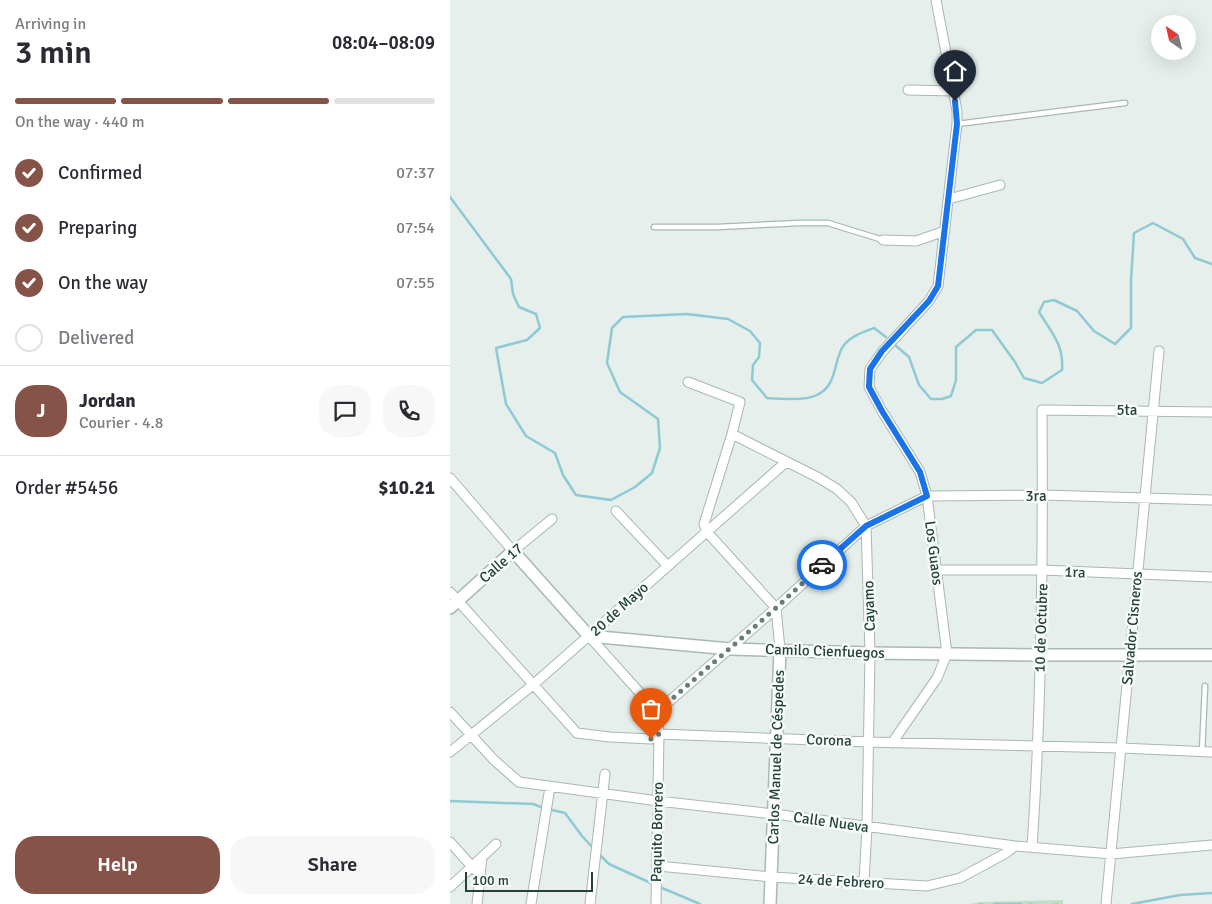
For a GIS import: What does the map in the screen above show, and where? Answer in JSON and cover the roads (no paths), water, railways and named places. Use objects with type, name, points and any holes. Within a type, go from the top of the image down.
[{"type":"street","name":"Los Guaos","points":[[892,743],[937,678],[947,654],[927,496],[920,472],[869,387],[870,369],[882,351],[929,301],[938,286],[957,124],[953,91],[936,0]]},
{"type":"street","points":[[908,90],[953,91]]},
{"type":"street","points":[[949,199],[1000,185]]},
{"type":"street","points":[[884,240],[916,241],[945,231]]},
{"type":"street","name":"Salvador Cisneros","points":[[1106,902],[1159,352]]},
{"type":"street","points":[[688,382],[740,402],[704,524],[707,532],[776,608]]},
{"type":"street","name":"5ta","points":[[1042,410],[1212,412]]},
{"type":"street","name":"10 de Octubre","points":[[1032,847],[1039,746],[1043,496],[1042,410]]},
{"type":"street","points":[[732,434],[837,489],[851,502],[866,526]]},
{"type":"street","name":"20 de Mayo","points":[[450,752],[534,684],[786,462]]},
{"type":"street","points":[[450,478],[657,712]]},
{"type":"street","name":"3ra","points":[[657,712],[866,526],[927,496],[1043,496],[1212,500]]},
{"type":"street","points":[[616,511],[667,565]]},
{"type":"street","name":"Calle 17","points":[[453,601],[552,519]]},
{"type":"street","name":"Cayamo","points":[[864,882],[867,827],[870,653],[866,526]]},
{"type":"street","name":"1ra","points":[[937,570],[1042,570],[1212,578]]},
{"type":"street","name":"Corona","points":[[453,601],[534,684],[577,733],[651,739],[659,734],[1212,752]]},
{"type":"street","name":"Carlos Manuel de Céspedes","points":[[770,904],[780,650],[776,608]]},
{"type":"street","name":"Camilo Cienfuegos","points":[[589,636],[730,649],[947,654],[1212,655]]},
{"type":"street","name":"Calle Nueva","points":[[450,712],[519,782],[658,802],[774,814],[1015,846],[1111,854],[1212,845]]},
{"type":"street","name":"Paquito Borrero","points":[[656,904],[659,734],[657,712]]},
{"type":"street","points":[[590,904],[605,774]]},
{"type":"street","points":[[532,904],[550,787]]},
{"type":"street","points":[[450,842],[480,876]]},
{"type":"street","points":[[450,887],[496,844]]},
{"type":"street","name":"24 de Febrero","points":[[658,866],[771,877],[927,886],[968,874],[1015,846]]},
{"type":"street","points":[[477,904],[482,857]]},
{"type":"lane","points":[[957,124],[1125,103]]},
{"type":"lane","points":[[654,227],[828,223],[884,240]]},
{"type":"lane","points":[[1202,752],[1205,686]]},
{"type":"waterway","points":[[450,197],[511,279],[513,294],[519,307],[536,314],[540,328],[527,340],[496,348],[506,404],[526,436],[555,453],[563,475],[576,495],[611,500],[635,487],[652,473],[660,448],[658,419],[620,392],[607,363],[612,328],[623,317],[687,314],[728,319],[750,331],[760,343],[759,357],[753,365],[752,380],[767,398],[800,399],[817,395],[828,386],[834,374],[839,354],[848,341],[856,335],[874,328],[886,337]]},
{"type":"waterway","points":[[895,345],[909,357],[919,385],[931,399],[942,399],[951,396],[956,380],[956,347],[976,330],[992,330],[1024,378],[1042,383],[1062,370],[1059,346],[1039,312],[1044,302],[1054,300],[1077,311],[1094,331],[1115,344],[1131,328],[1134,233],[1153,223],[1183,239],[1195,258],[1212,264]]},
{"type":"waterway","points":[[450,801],[533,804],[541,807]]},
{"type":"waterway","points":[[552,810],[565,813],[593,848]]},
{"type":"waterway","points":[[601,856],[609,864],[653,884]]},
{"type":"waterway","points":[[662,888],[700,904]]},
{"type":"waterway","points":[[1132,904],[1180,895],[1212,893]]},
{"type":"waterway","points":[[994,904],[1021,904]]}]
